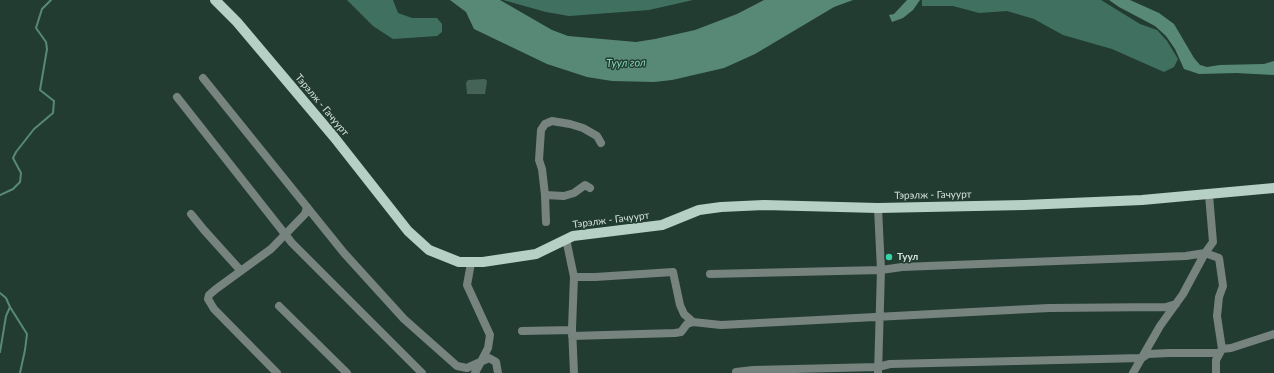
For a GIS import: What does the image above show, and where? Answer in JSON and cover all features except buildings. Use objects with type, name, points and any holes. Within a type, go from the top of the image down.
[{"type":"main road","name":"Тэрэлж - Гачуурт","points":[[215,0],[237,22],[320,120],[394,215],[413,236],[434,253],[460,262],[483,262],[541,253],[566,239],[578,235],[662,225],[699,210],[721,207],[764,205],[878,208],[1032,205],[1209,195],[1274,188]]},
{"type":"street","points":[[204,78],[344,253],[384,299],[452,362],[461,368],[467,368],[485,359],[492,359],[496,362],[498,373]]},
{"type":"street","points":[[178,97],[286,234],[343,296],[422,373]]},
{"type":"street","points":[[546,222],[545,195],[542,169],[539,160],[541,130],[545,124],[552,121],[582,128],[597,136],[601,143]]},
{"type":"street","points":[[545,195],[564,196],[574,193],[585,185],[590,188]]},
{"type":"street","points":[[1133,373],[1213,242],[1209,195]]},
{"type":"street","points":[[277,373],[209,302],[209,295],[271,249],[305,214],[307,207]]},
{"type":"street","points":[[878,208],[881,270],[878,370]]},
{"type":"street","points":[[191,214],[241,271]]},
{"type":"street","points":[[566,239],[574,277],[572,333],[574,373]]},
{"type":"street","points":[[710,274],[881,270],[902,267],[1186,256],[1205,253],[1218,258],[1223,286],[1219,297],[1217,316],[1220,351],[1216,360],[1216,373]]},
{"type":"street","points":[[470,263],[467,285],[490,335],[488,348],[475,373]]},
{"type":"street","points":[[574,277],[673,272],[680,305],[684,314],[693,322]]},
{"type":"street","points":[[522,331],[572,333],[676,333],[680,332],[687,324],[693,322],[721,325],[1049,308],[1166,306],[1176,304]]},
{"type":"street","points":[[279,306],[347,373]]},
{"type":"street","points":[[736,372],[753,370],[878,370],[890,364],[1142,358],[1148,354],[1220,351],[1274,334]]},
{"type":"shaded area","points":[[347,0],[393,0],[398,13],[412,18],[437,18],[442,24],[442,32],[437,36],[393,39],[373,26]]},
{"type":"shaded area","points":[[503,0],[693,0],[649,10],[569,16],[546,12]]},
{"type":"shaded area","points":[[922,0],[1101,0],[1140,24],[1157,30],[1167,41],[1178,59],[1174,67],[1164,72],[1112,49],[1063,35],[1034,19],[1007,11],[979,13],[953,6],[922,6]]},
{"type":"shaded area","points":[[485,79],[487,81],[485,94],[467,94],[466,83],[468,80]]},
{"type":"water","name":"Туул гол","points":[[450,0],[500,0],[552,30],[568,36],[636,42],[695,30],[737,14],[764,0],[853,0],[834,7],[755,54],[724,68],[672,80],[654,82],[612,81],[587,77],[547,64],[474,29],[466,12]]},
{"type":"water","points":[[907,0],[920,0],[913,10],[903,18],[892,22],[889,15],[894,14]]},
{"type":"water","points":[[1109,0],[1130,0],[1159,13],[1174,24],[1194,58],[1200,65],[1207,67],[1220,65],[1264,64],[1274,61],[1274,75],[1236,73],[1199,74],[1184,69],[1175,49],[1166,36],[1155,26]]},
{"type":"waterway","points":[[0,195],[13,189],[20,182],[21,173],[13,158],[16,152],[34,129],[53,113],[54,101],[40,90],[47,49],[46,42],[36,28],[42,9],[51,0]]},
{"type":"waterway","points":[[0,293],[6,298],[27,334],[20,373]]},
{"type":"waterway","points":[[0,352],[6,316],[10,307]]},
{"type":"place","name":"Туул","points":[[889,257]]}]
